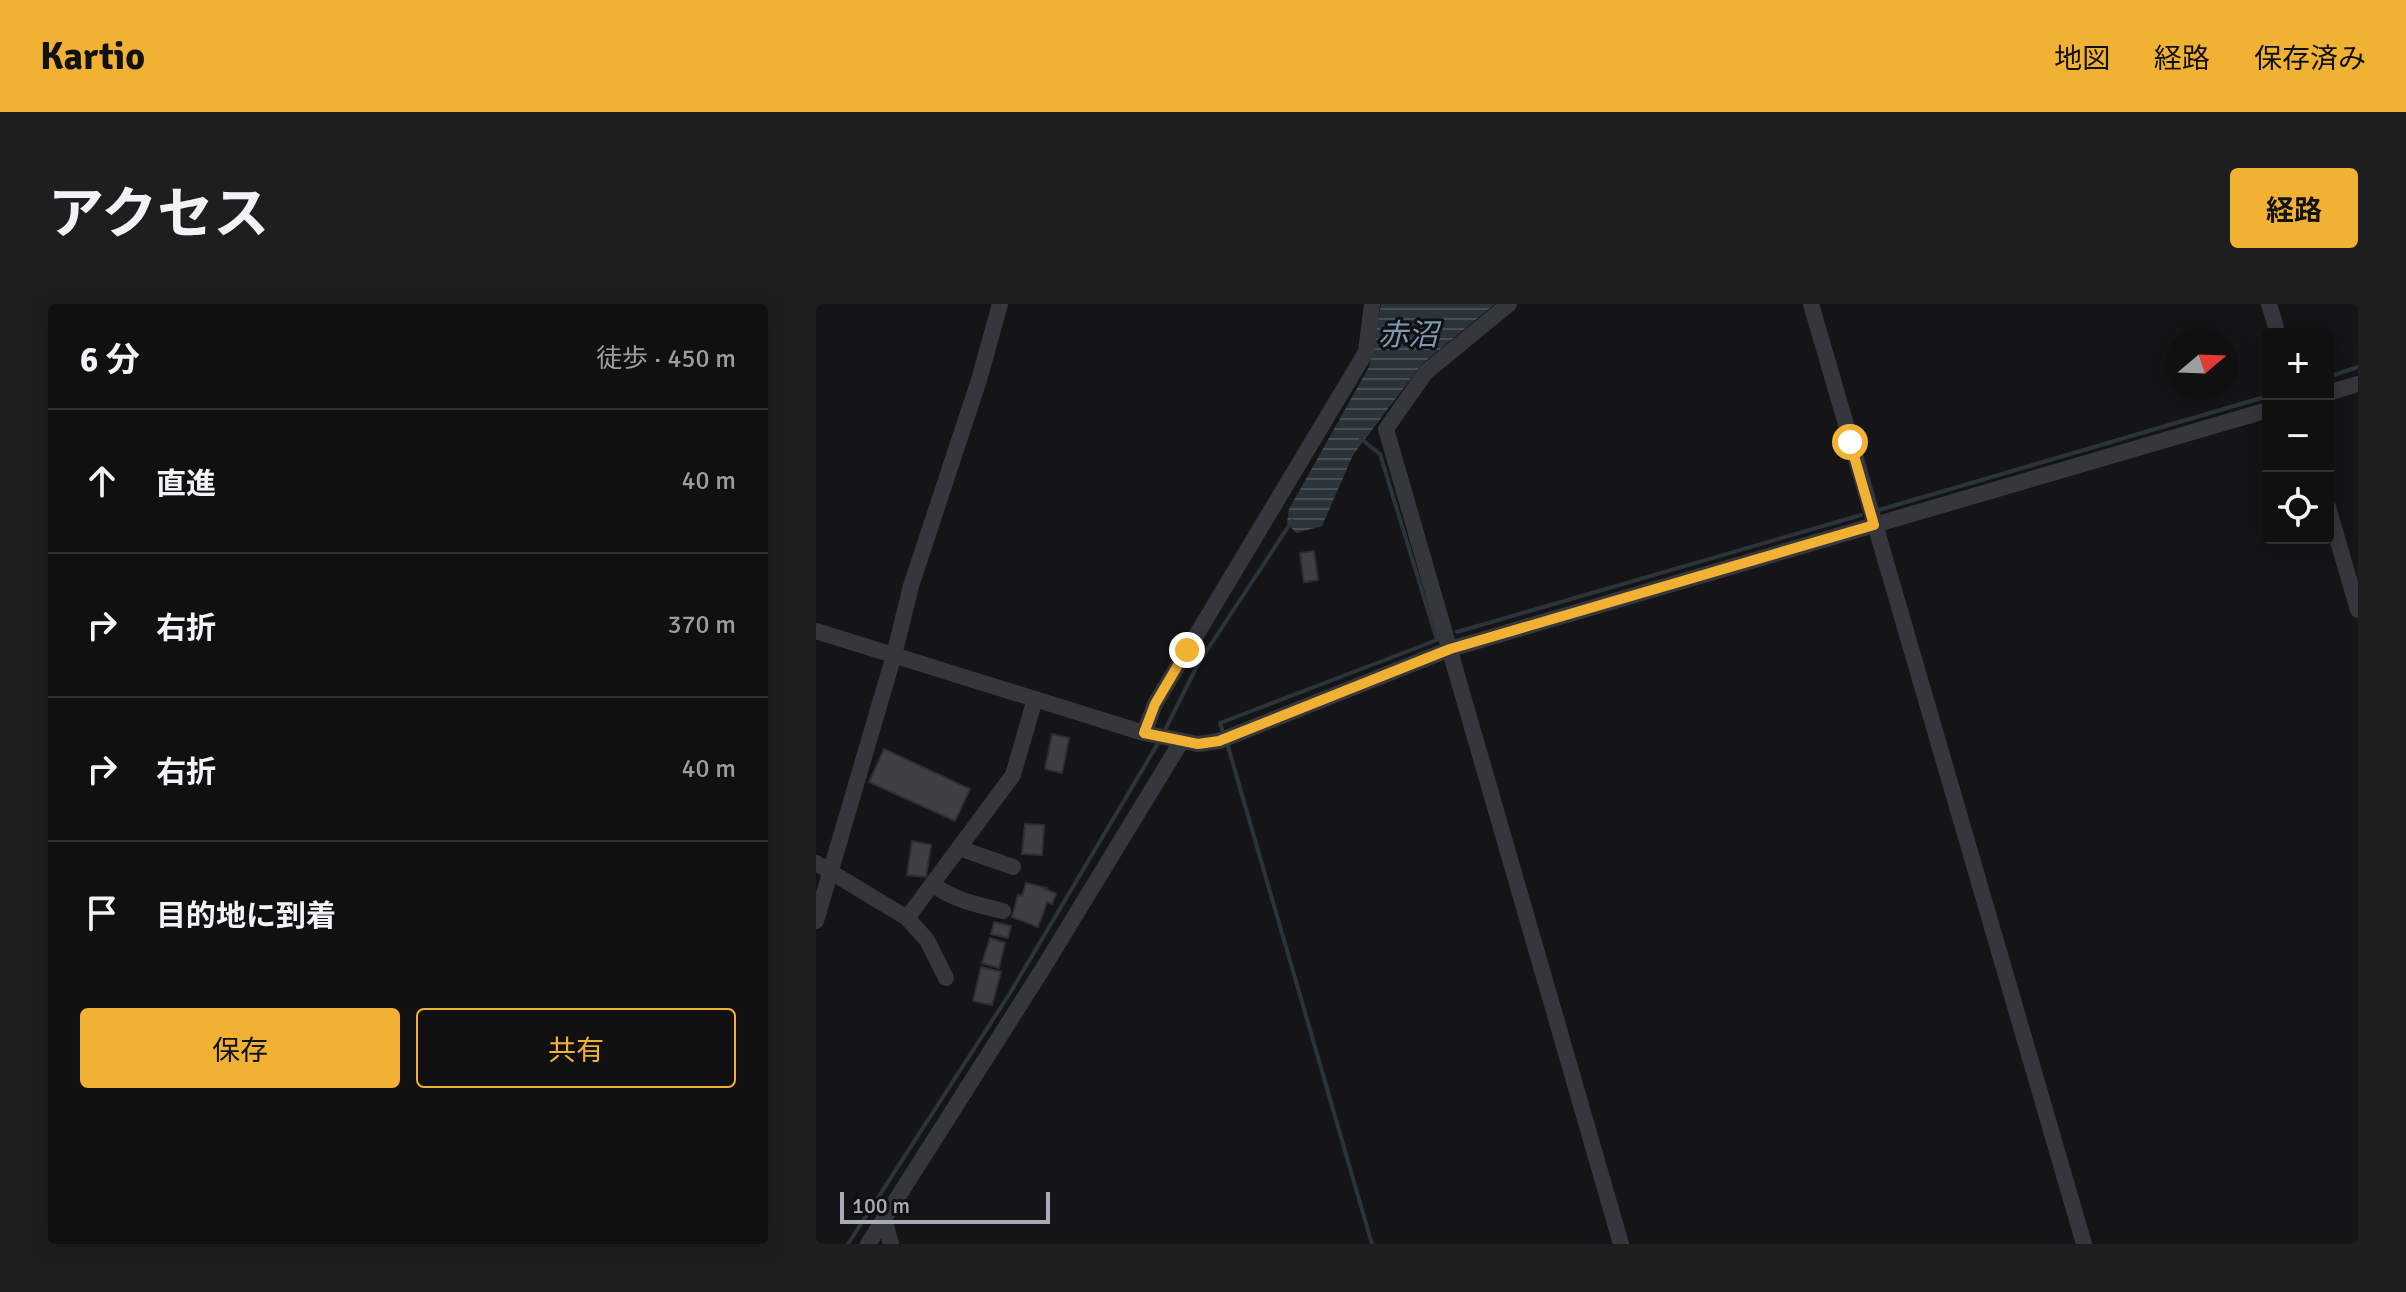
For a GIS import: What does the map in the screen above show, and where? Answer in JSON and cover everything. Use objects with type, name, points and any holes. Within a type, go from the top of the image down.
[{"type":"street","points":[[816,921],[823,868],[894,655],[911,586],[979,380],[1000,304]]},
{"type":"street","points":[[1150,734],[1155,704],[1366,352],[1372,304]]},
{"type":"street","points":[[1509,304],[1426,372],[1386,429],[1621,1244]]},
{"type":"street","points":[[1811,304],[2084,1244]]},
{"type":"street","points":[[2269,304],[2276,328]]},
{"type":"street","points":[[2334,391],[2358,384]]},
{"type":"street","points":[[816,631],[1150,734],[1198,744],[1224,740],[1450,649],[2262,412]]},
{"type":"street","points":[[2334,528],[2358,610]]},
{"type":"street","points":[[907,918],[1013,775],[1035,699]]},
{"type":"street","points":[[868,1244],[1042,970],[1178,741]]},
{"type":"street","points":[[959,848],[1013,867]]},
{"type":"street","points":[[823,868],[907,918],[927,940],[946,978]]},
{"type":"street","points":[[932,884],[965,902],[1003,911]]},
{"type":"street","points":[[884,1219],[891,1244]]},
{"type":"water","name":"赤沼","points":[[1381,304],[1495,304],[1422,364],[1353,455],[1322,526],[1296,533],[1287,523],[1289,509],[1369,367]]},
{"type":"building","points":[[1314,551],[1318,580],[1304,582],[1300,553]]},
{"type":"building","points":[[1052,734],[1069,738],[1062,773],[1045,769]]},
{"type":"building","points":[[884,749],[970,789],[955,821],[869,782]]},
{"type":"building","points":[[1025,824],[1044,825],[1042,855],[1022,854]]},
{"type":"building","points":[[912,841],[931,845],[926,877],[907,875]]},
{"type":"building","points":[[1026,883],[1047,888],[1056,894],[1052,904],[1047,902],[1038,927],[1012,917],[1018,895],[1022,896]]},
{"type":"building","points":[[994,922],[1011,926],[1008,938],[991,934]]},
{"type":"building","points":[[990,938],[1005,943],[999,968],[982,963]]},
{"type":"building","points":[[981,967],[1001,972],[992,1005],[973,1001]]},
{"type":"waterway","points":[[2334,375],[2358,367]]},
{"type":"waterway","points":[[1879,510],[2262,398]]},
{"type":"waterway","points":[[1224,735],[1220,723],[1437,640],[1380,454],[1361,439]]},
{"type":"waterway","points":[[1457,632],[1861,515]]},
{"type":"waterway","points":[[1164,732],[1198,664],[1292,521]]},
{"type":"waterway","points":[[848,1244],[1010,993],[1160,740]]},
{"type":"waterway","points":[[1227,743],[1372,1244]]},
{"type":"route","points":[[1187,650],[1155,704],[1144,733],[1198,744],[1219,741],[1450,649],[1874,525],[1850,442]]}]
